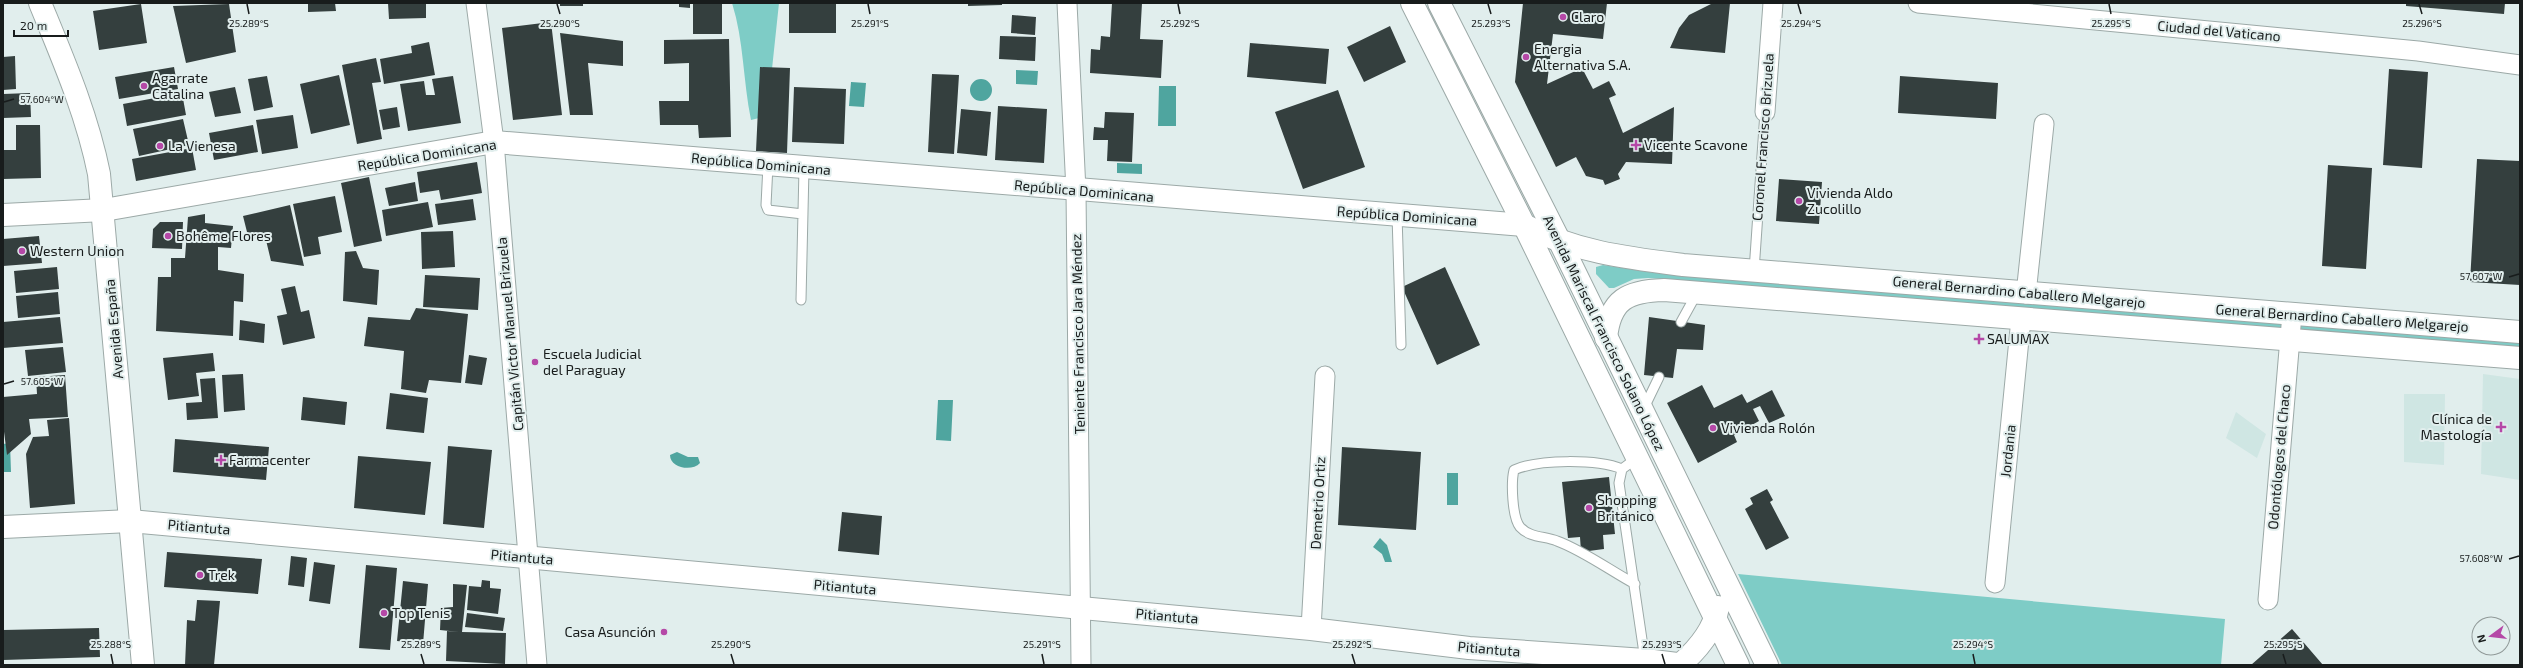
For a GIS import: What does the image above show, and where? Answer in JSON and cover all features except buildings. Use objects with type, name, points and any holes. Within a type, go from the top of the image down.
[{"type":"main road","name":"Avenida España","points":[[40,3],[82,107],[93,142],[104,210],[142,665]]},
{"type":"main road","name":"Avenida Mariscal Francisco Solano López","points":[[1412,3],[1524,225],[1630,463],[1716,619],[1738,665]]},
{"type":"main road","name":"Avenida Mariscal Francisco Solano López","points":[[1439,3],[1560,242],[1767,665]]},
{"type":"main road","name":"República Dominicana","points":[[3,215],[104,210],[494,142],[1076,191],[1524,225]]},
{"type":"main road","name":"General Bernardino Caballero Melgarejo","points":[[1524,225],[1560,242],[1618,257],[1754,271],[1807,274],[2026,294],[2520,332]]},
{"type":"main road","points":[[1806,302],[1807,274]]},
{"type":"main road","name":"General Bernardino Caballero Melgarejo","points":[[1606,338],[1608,320],[1616,306],[1631,294],[1664,290],[2288,341],[2520,358]]},
{"type":"main road","name":"Pitiantuta","points":[[3,527],[130,521],[1311,629],[1469,648],[1683,664]]},
{"type":"main road","points":[[1683,664],[1703,640],[1716,619],[1724,578]]},
{"type":"street","name":"Capitán Victor Manuel Brizuela","points":[[476,3],[494,142],[538,665]]},
{"type":"street","name":"Teniente Francisco Jara Méndez","points":[[1066,3],[1076,191],[1081,665]]},
{"type":"street","name":"Coronel Francisco Brizuela","points":[[1765,112],[1773,3]]},
{"type":"street","name":"Ciudad del Vaticano","points":[[1918,3],[2411,50],[2520,65]]},
{"type":"street","points":[[2026,294],[2044,124]]},
{"type":"street","name":"Odontólogos del Chaco","points":[[2268,600],[2288,341],[2292,314]]},
{"type":"street","name":"Jordania","points":[[1996,583],[2021,319]]},
{"type":"street","name":"Demetrio Ortiz","points":[[1311,629],[1325,376]]},
{"type":"lane","name":"Coronel Francisco Brizuela","points":[[1754,271],[1765,112]]},
{"type":"lane","points":[[768,165],[766,205],[768,210],[803,214]]},
{"type":"lane","points":[[801,300],[804,168]]},
{"type":"lane","points":[[1397,215],[1401,346]]},
{"type":"lane","points":[[1681,322],[1698,293]]},
{"type":"lane","points":[[1642,411],[1659,376]]},
{"type":"lane","points":[[1635,584],[1556,540],[1534,536],[1520,527],[1515,515],[1512,478],[1514,470],[1525,466],[1562,463],[1630,463],[1619,483],[1635,584],[1645,660]]},
{"type":"shaded area","points":[[732,3],[779,3],[767,116],[751,120],[739,32]]},
{"type":"shaded area","points":[[1016,70],[1038,71],[1037,85],[1016,84]]},
{"type":"shaded area","points":[[981,79],[985,80],[991,86],[991,94],[985,100],[981,101],[977,100],[971,94],[970,90],[971,86],[977,80]]},
{"type":"shaded area","points":[[851,82],[866,83],[864,107],[849,106]]},
{"type":"shaded area","points":[[1159,86],[1176,86],[1176,126],[1158,126]]},
{"type":"shaded area","points":[[1117,163],[1142,164],[1142,174],[1117,173]]},
{"type":"shaded area","points":[[1603,265],[1649,272],[2520,342],[2520,348],[1648,278],[1634,279],[1614,288],[1609,288],[1596,274],[1596,267]]},
{"type":"shaded area","name":"Clínica de Mastología","points":[[2483,374],[2520,379],[2520,480],[2481,474]]},
{"type":"shaded area","name":"Clínica de Mastología","points":[[2404,394],[2445,394],[2444,465],[2404,462]]},
{"type":"shaded area","points":[[938,400],[953,400],[951,441],[936,440]]},
{"type":"shaded area","points":[[2236,412],[2266,434],[2257,458],[2226,438]]},
{"type":"shaded area","points":[[10,443],[11,472],[3,472],[3,444]]},
{"type":"shaded area","points":[[677,452],[688,457],[698,457],[700,463],[696,466],[687,468],[677,466],[671,459],[670,455]]},
{"type":"shaded area","points":[[1447,473],[1458,473],[1458,505],[1447,505]]},
{"type":"shaded area","points":[[1380,538],[1387,545],[1392,562],[1385,562],[1382,554],[1373,547]]},
{"type":"shaded area","points":[[1738,574],[2225,619],[2221,665],[1782,665]]},
{"type":"place","name":"Claro","points":[[1563,17]]},
{"type":"place","name":"Energia Alternativa S.A.","points":[[1526,57]]},
{"type":"place","name":"Agarrate Catalina","points":[[144,86]]},
{"type":"place","name":"Vicente Scavone","points":[[1636,145]]},
{"type":"place","name":"La Vienesa","points":[[160,146]]},
{"type":"place","name":"Vivienda Aldo Zucolillo","points":[[1799,201]]},
{"type":"place","name":"Bohême Flores","points":[[168,236]]},
{"type":"place","name":"Western Union","points":[[22,251]]},
{"type":"place","name":"SALUMAX","points":[[1979,339]]},
{"type":"place","name":"Escuela Judicial del Paraguay","points":[[535,362]]},
{"type":"place","name":"Clínica de Mastología","points":[[2501,427]]},
{"type":"place","name":"Vivienda Rolón","points":[[1713,428]]},
{"type":"place","name":"Farmacenter","points":[[221,460]]},
{"type":"place","name":"Shopping Británico","points":[[1589,508]]},
{"type":"place","name":"Trek","points":[[200,575]]},
{"type":"place","name":"Top Tenis","points":[[384,613]]},
{"type":"place","name":"Casa Asunción","points":[[664,632]]}]
